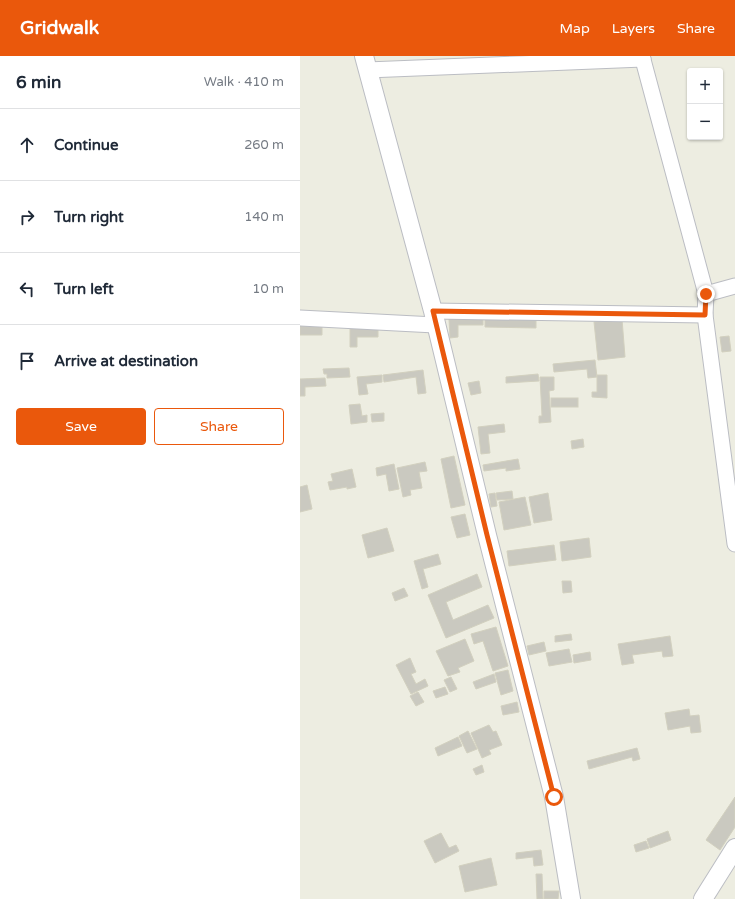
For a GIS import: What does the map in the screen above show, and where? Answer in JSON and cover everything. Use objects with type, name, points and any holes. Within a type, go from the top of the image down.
[{"type":"street","points":[[571,899],[554,797],[434,318],[366,63],[642,58],[706,294],[705,315],[735,544]]},
{"type":"street","points":[[706,294],[735,286]]},
{"type":"street","points":[[300,318],[705,315]]},
{"type":"street","points":[[703,899],[735,848]]},
{"type":"building","points":[[483,318],[483,325],[458,325],[458,337],[450,338],[449,319]]},
{"type":"building","points":[[485,319],[536,320],[536,328],[485,327]]},
{"type":"building","points":[[622,319],[625,357],[598,360],[594,322]]},
{"type":"building","points":[[300,326],[322,327],[322,335],[300,335]]},
{"type":"building","points":[[350,328],[378,328],[378,337],[357,337],[357,347],[350,347]]},
{"type":"building","points":[[729,336],[731,351],[722,352],[720,337]]},
{"type":"building","points":[[595,360],[597,377],[588,378],[587,369],[554,372],[553,364]]},
{"type":"building","points":[[349,368],[350,377],[327,378],[327,374],[324,374],[323,369]]},
{"type":"building","points":[[423,370],[426,393],[418,394],[416,377],[384,382],[383,375]]},
{"type":"building","points":[[538,374],[539,381],[506,383],[506,377]]},
{"type":"building","points":[[382,375],[382,382],[366,384],[368,394],[359,395],[357,377]]},
{"type":"building","points":[[597,375],[607,375],[607,398],[592,397],[592,392],[597,392]]},
{"type":"building","points":[[540,377],[554,377],[554,390],[549,391],[551,422],[539,423],[539,416],[542,416]]},
{"type":"building","points":[[325,378],[326,386],[305,387],[305,396],[300,396],[300,379]]},
{"type":"building","points":[[479,381],[481,393],[471,395],[468,383]]},
{"type":"building","points":[[551,398],[578,398],[578,407],[551,407]]},
{"type":"building","points":[[360,404],[362,416],[367,415],[367,422],[351,424],[349,405]]},
{"type":"building","points":[[384,413],[384,421],[372,422],[371,414]]},
{"type":"building","points":[[504,424],[505,432],[488,434],[490,453],[481,454],[478,427]]},
{"type":"building","points":[[583,439],[584,447],[572,449],[571,441]]},
{"type":"building","points":[[454,456],[465,505],[451,508],[441,459]]},
{"type":"building","points":[[518,459],[520,469],[506,471],[506,468],[484,471],[483,465]]},
{"type":"building","points":[[425,462],[427,471],[419,472],[422,488],[410,490],[411,495],[403,497],[397,468]]},
{"type":"building","points":[[394,464],[399,489],[389,491],[386,474],[377,476],[376,468]]},
{"type":"building","points":[[352,469],[356,487],[330,490],[328,482],[333,481],[331,474]]},
{"type":"building","points":[[307,485],[312,509],[300,512],[300,487]]},
{"type":"building","points":[[512,491],[513,499],[497,500],[496,493]]},
{"type":"building","points":[[495,493],[497,506],[491,507],[489,494]]},
{"type":"building","points":[[548,493],[552,520],[534,523],[529,497]]},
{"type":"building","points":[[525,497],[531,525],[504,530],[499,502]]},
{"type":"building","points":[[465,514],[470,535],[457,538],[451,517]]},
{"type":"building","points":[[387,528],[394,551],[368,558],[362,535]]},
{"type":"building","points":[[589,538],[591,557],[562,561],[560,542]]},
{"type":"building","points":[[554,545],[556,560],[509,566],[507,551]]},
{"type":"building","points":[[438,554],[441,564],[423,569],[428,587],[422,589],[414,561]]},
{"type":"building","points":[[477,574],[482,587],[446,602],[453,620],[488,605],[494,618],[446,638],[428,595]]},
{"type":"building","points":[[562,581],[571,581],[572,592],[563,593]]},
{"type":"building","points":[[404,588],[408,596],[395,601],[392,593]]},
{"type":"building","points":[[496,627],[508,666],[493,671],[483,641],[474,644],[471,634]]},
{"type":"building","points":[[571,634],[572,640],[555,642],[555,636]]},
{"type":"building","points":[[670,636],[673,656],[663,657],[662,651],[632,655],[634,663],[622,665],[618,644]]},
{"type":"building","points":[[465,639],[474,661],[458,668],[460,672],[448,676],[436,651]]},
{"type":"building","points":[[544,642],[546,651],[529,655],[527,646]]},
{"type":"building","points":[[569,649],[572,662],[549,666],[546,653]]},
{"type":"building","points":[[590,652],[591,660],[574,663],[573,655]]},
{"type":"building","points":[[410,658],[416,672],[411,674],[416,684],[425,679],[428,686],[411,694],[396,665]]},
{"type":"building","points":[[508,670],[513,691],[501,695],[495,673]]},
{"type":"building","points":[[494,674],[496,682],[476,689],[473,682]]},
{"type":"building","points":[[451,677],[457,689],[450,692],[444,680]]},
{"type":"building","points":[[445,687],[448,694],[436,698],[433,691]]},
{"type":"building","points":[[418,692],[424,702],[416,706],[410,696]]},
{"type":"building","points":[[517,702],[519,712],[503,715],[501,706]]},
{"type":"building","points":[[689,709],[690,716],[699,715],[701,732],[691,733],[690,726],[668,730],[665,713]]},
{"type":"building","points":[[489,725],[493,732],[496,731],[502,745],[489,750],[491,754],[482,758],[471,733]]},
{"type":"building","points":[[468,731],[477,749],[467,753],[459,736]]},
{"type":"building","points":[[458,737],[462,746],[438,756],[435,748]]},
{"type":"building","points":[[637,748],[640,759],[633,761],[632,757],[589,769],[587,761]]},
{"type":"building","points":[[482,765],[484,772],[476,775],[473,769]]},
{"type":"building","points":[[735,797],[735,827],[720,850],[706,840]]},
{"type":"building","points":[[668,831],[671,840],[650,848],[647,839]]},
{"type":"building","points":[[441,833],[449,848],[456,845],[459,851],[435,863],[424,841]]},
{"type":"building","points":[[646,841],[649,848],[636,852],[634,845]]},
{"type":"building","points":[[541,850],[543,865],[534,866],[533,857],[516,859],[516,853]]},
{"type":"building","points":[[491,858],[497,885],[465,892],[459,866]]},
{"type":"building","points":[[536,874],[542,874],[543,899],[537,899]]},
{"type":"building","points":[[544,891],[559,891],[558,899],[544,899]]},
{"type":"route","points":[[554,797],[487,535],[435,325],[433,311],[705,315],[706,294]]}]
